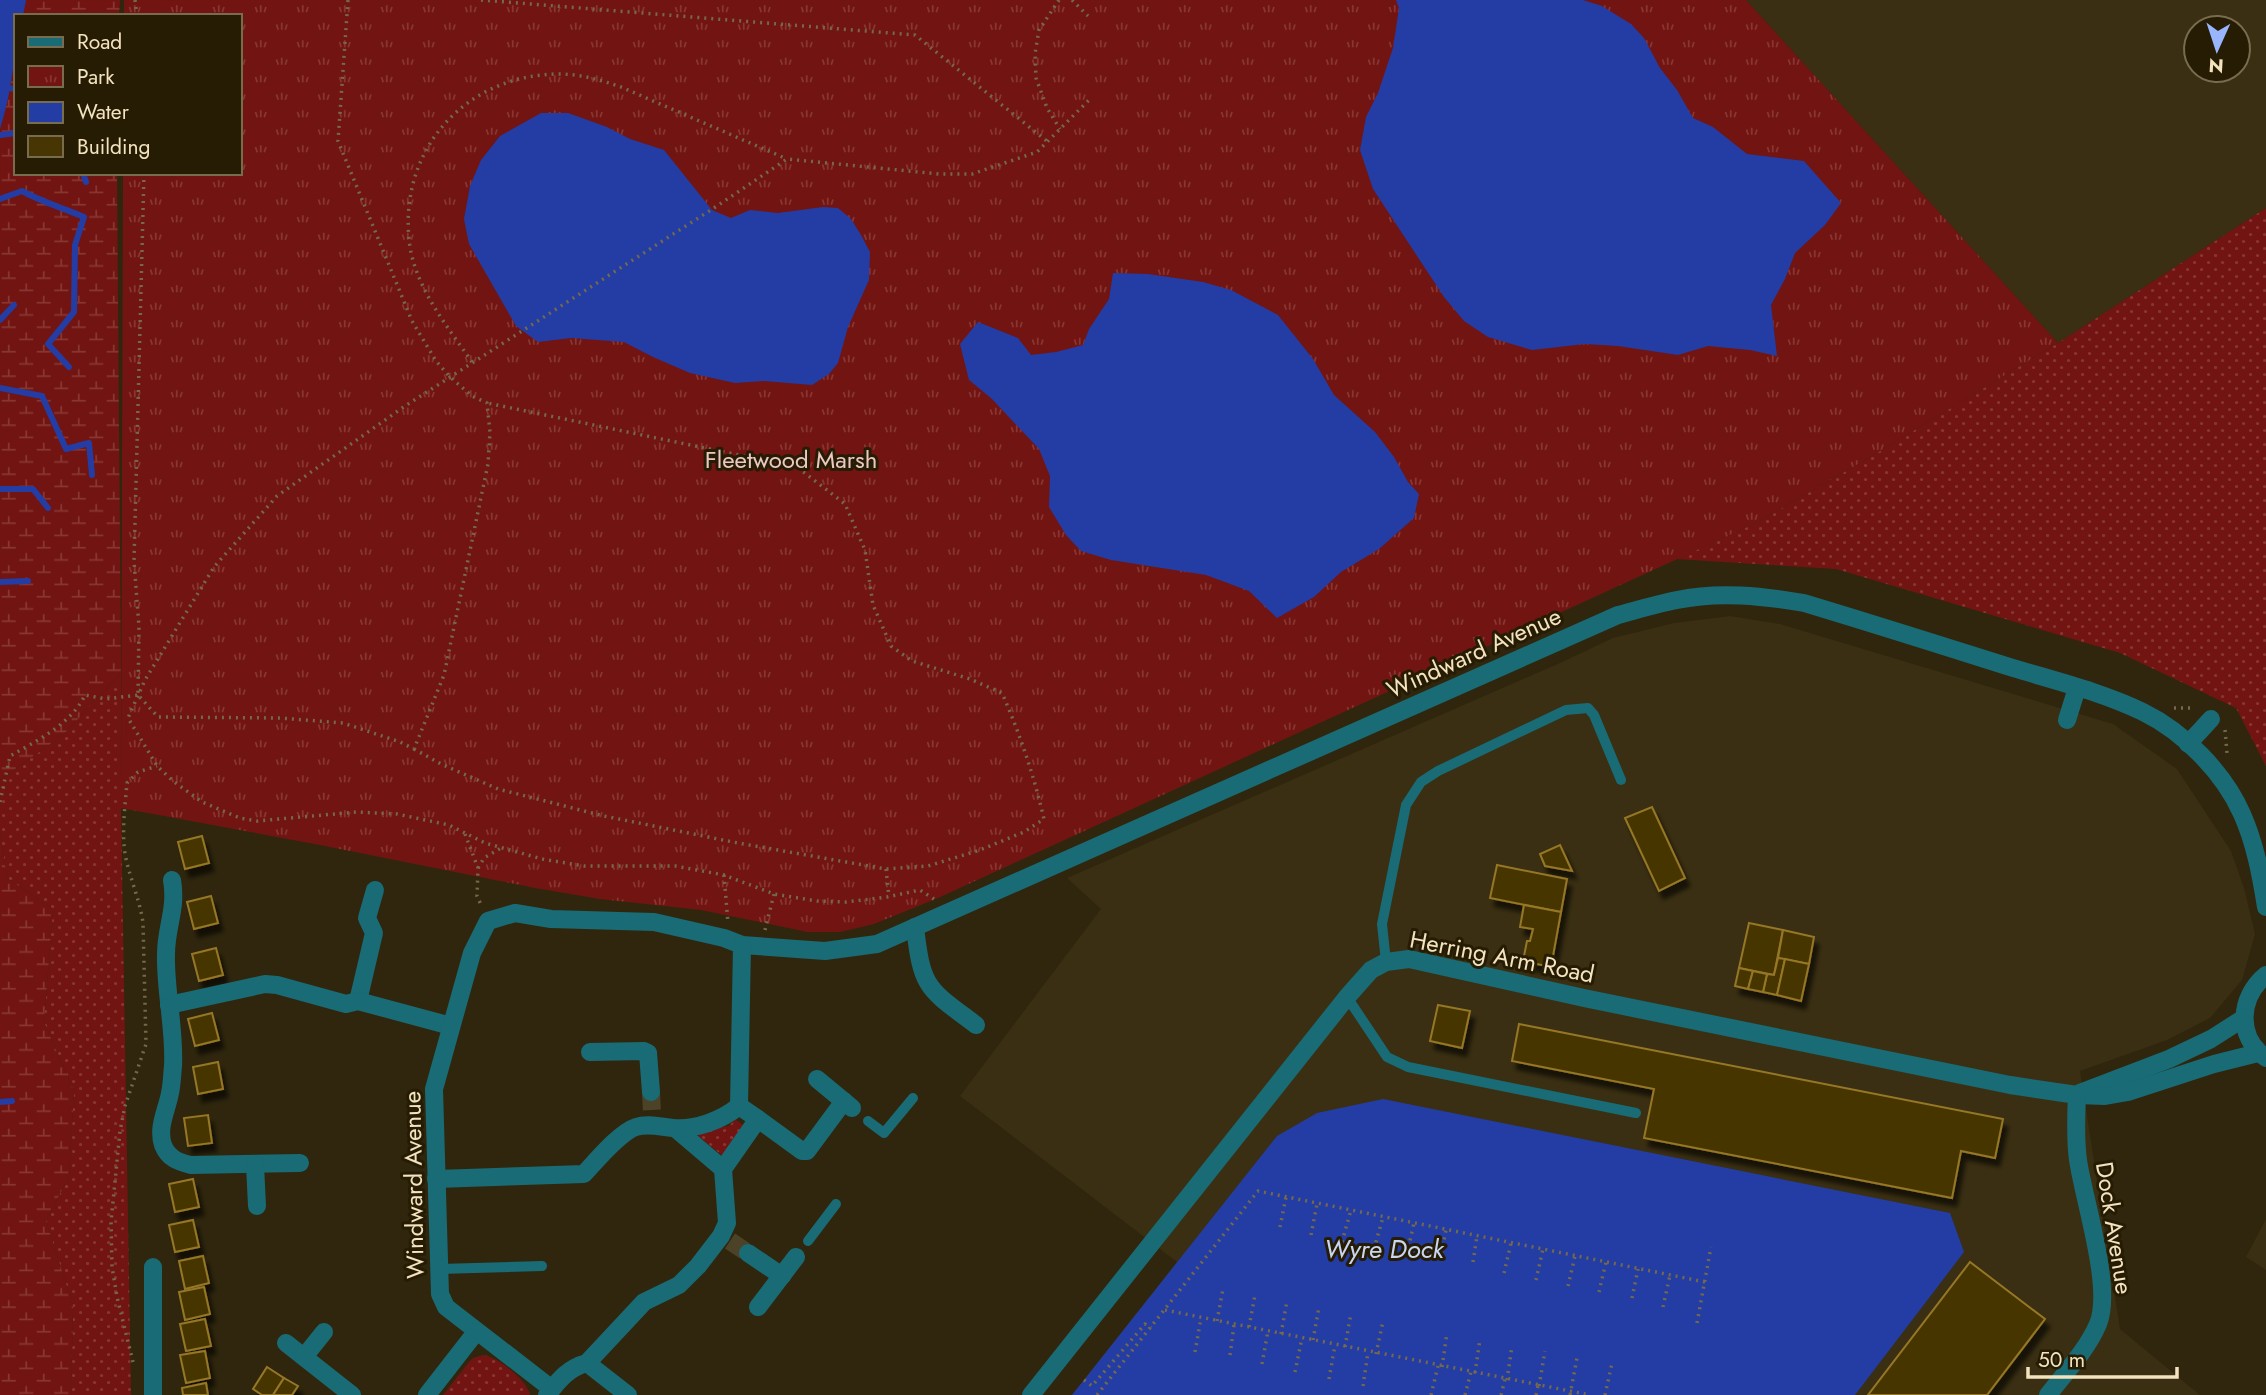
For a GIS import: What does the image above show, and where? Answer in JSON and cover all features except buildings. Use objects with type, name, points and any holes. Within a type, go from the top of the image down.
[{"type":"street","name":"Windward Avenue","points":[[550,1392],[446,1307],[440,1294],[434,1089],[472,953],[488,921],[515,913],[551,919],[654,922],[724,938],[742,945],[825,951],[877,944],[1618,615],[1679,599],[1740,596],[1804,603],[2077,688],[2146,713],[2188,744],[2220,779],[2242,815],[2260,870],[2266,907]]},
{"type":"street","points":[[2067,720],[2077,688]]},
{"type":"street","points":[[2188,744],[2211,719]]},
{"type":"street","points":[[172,880],[175,898],[166,955],[173,1063],[161,1135],[164,1148],[180,1163],[191,1165],[300,1163]]},
{"type":"street","points":[[358,1001],[374,933],[367,918],[375,890]]},
{"type":"street","points":[[915,927],[919,960],[928,986],[976,1025]]},
{"type":"street","points":[[677,1129],[727,1116],[738,1106],[742,945]]},
{"type":"street","name":"Herring Arm Road","points":[[1031,1395],[1347,997],[1371,970],[1386,962],[1409,960],[1440,965],[1584,998],[2010,1084],[2077,1095],[2105,1096],[2128,1092],[2214,1063],[2262,1056]]},
{"type":"street","points":[[2262,1056],[2248,1040],[2244,1018],[2248,996],[2256,983],[2266,975]]},
{"type":"street","points":[[169,1004],[265,984],[346,1004],[358,1001],[451,1026]]},
{"type":"street","points":[[2077,1095],[2169,1059],[2211,1039],[2244,1018]]},
{"type":"street","points":[[590,1052],[648,1053],[651,1092]]},
{"type":"street","points":[[738,1106],[807,1151],[848,1105],[817,1079]]},
{"type":"street","name":"Dock Avenue","points":[[2048,1395],[2091,1338],[2099,1323],[2103,1304],[2102,1281],[2078,1159],[2077,1095]]},
{"type":"street","points":[[436,1179],[583,1174],[634,1128],[652,1119],[677,1129],[723,1169]]},
{"type":"street","points":[[550,1392],[563,1375],[574,1367],[587,1363],[644,1302],[679,1285],[725,1238],[727,1217],[723,1169],[758,1119]]},
{"type":"street","points":[[255,1164],[257,1206]]},
{"type":"street","points":[[748,1253],[782,1276]]},
{"type":"street","points":[[758,1307],[796,1257]]},
{"type":"street","points":[[153,1267],[153,1395]]},
{"type":"street","points":[[304,1357],[324,1332]]},
{"type":"street","points":[[427,1395],[476,1332]]},
{"type":"street","points":[[286,1343],[352,1395]]},
{"type":"street","points":[[587,1363],[628,1395]]},
{"type":"lane","points":[[1386,962],[1382,924],[1406,805],[1421,782],[1438,771],[1566,710],[1588,708],[1594,715],[1621,780]]},
{"type":"lane","points":[[1347,997],[1387,1057],[1408,1067],[1636,1113]]},
{"type":"lane","points":[[868,1121],[884,1133],[912,1098]]},
{"type":"lane","points":[[808,1241],[836,1204]]},
{"type":"lane","points":[[439,1269],[542,1266]]},
{"type":"path","points":[[144,175],[134,561],[139,627],[138,695],[158,717],[281,718],[343,723],[400,742],[441,764],[498,789],[590,813],[886,869],[928,866],[980,850],[1024,832],[1044,819],[1015,722],[1002,694],[970,679],[912,661],[891,646],[873,605],[864,550],[845,504],[797,467],[486,403],[472,396],[436,361],[412,321],[338,141],[348,0]]},
{"type":"path","points":[[481,0],[915,35],[1048,142]]},
{"type":"path","points":[[1059,0],[1039,30],[1035,54],[1036,78],[1047,108],[1060,129]]},
{"type":"path","points":[[1072,0],[1088,16]]},
{"type":"path","points":[[472,362],[421,282],[412,257],[409,222],[415,173],[433,138],[447,120],[479,95],[537,76],[560,74],[596,78],[787,159],[939,174],[972,174],[1037,152],[1093,97]]},
{"type":"path","points":[[787,159],[405,406],[277,496],[214,567],[145,680],[128,718],[158,766],[173,781],[202,802],[240,818],[257,821],[357,812],[378,813],[449,825],[501,848],[542,859],[584,866],[676,866],[724,875],[774,894],[817,901],[846,902],[919,890],[950,911]]},
{"type":"path","points":[[415,749],[444,675],[480,503],[491,432],[486,403]]},
{"type":"path","points":[[0,802],[10,756],[36,742],[78,709],[85,695],[106,699],[138,695]]},
{"type":"path","points":[[134,1364],[117,1297],[111,1222],[120,1131],[125,1106],[146,1044],[143,923],[141,905],[126,858],[124,819],[127,783],[138,772],[158,766]]},
{"type":"path","points":[[464,832],[478,868],[477,896],[488,921]]},
{"type":"path","points":[[478,868],[484,858],[501,848]]},
{"type":"path","points":[[886,869],[889,897]]},
{"type":"path","points":[[724,875],[729,922],[724,938]]},
{"type":"path","points":[[764,946],[765,929],[774,894]]},
{"type":"path","points":[[1097,1395],[1258,1191],[1705,1283]]},
{"type":"path","points":[[1280,1227],[1286,1197]]},
{"type":"path","points":[[1311,1235],[1317,1204]]},
{"type":"path","points":[[1342,1242],[1351,1210]]},
{"type":"path","points":[[1374,1249],[1383,1217]]},
{"type":"path","points":[[1407,1254],[1414,1223]]},
{"type":"path","points":[[1440,1260],[1446,1230]]},
{"type":"path","points":[[1473,1262],[1478,1236]]},
{"type":"path","points":[[1504,1273],[1511,1243]]},
{"type":"path","points":[[1697,1323],[1711,1247]]},
{"type":"path","points":[[1536,1280],[1543,1249]]},
{"type":"path","points":[[1568,1286],[1575,1256]]},
{"type":"path","points":[[1599,1293],[1606,1262]]},
{"type":"path","points":[[1632,1298],[1638,1269]]},
{"type":"path","points":[[1663,1307],[1670,1275]]},
{"type":"path","points":[[1217,1321],[1223,1289]]},
{"type":"path","points":[[1249,1327],[1255,1295]]},
{"type":"path","points":[[1281,1334],[1287,1301]]},
{"type":"path","points":[[1313,1340],[1319,1307]]},
{"type":"path","points":[[1165,1310],[1570,1394],[1590,1395]]},
{"type":"path","points":[[1345,1347],[1351,1313]]},
{"type":"path","points":[[1195,1352],[1201,1318]]},
{"type":"path","points":[[1376,1354],[1383,1321]]},
{"type":"path","points":[[1084,1380],[1092,1386],[1145,1324],[1151,1328]]},
{"type":"path","points":[[1230,1355],[1234,1325]]},
{"type":"path","points":[[1262,1364],[1268,1331]]},
{"type":"path","points":[[1431,1395],[1447,1333]]},
{"type":"path","points":[[1295,1372],[1302,1338]]},
{"type":"path","points":[[1465,1395],[1480,1339]]},
{"type":"path","points":[[1329,1378],[1335,1345]]},
{"type":"path","points":[[1501,1395],[1512,1346]]},
{"type":"path","points":[[1363,1385],[1368,1352]]},
{"type":"path","points":[[1536,1395],[1545,1352]]},
{"type":"path","points":[[1570,1394],[1577,1358]]},
{"type":"path","points":[[1605,1395],[1612,1363]]},
{"type":"shaded area","points":[[1746,0],[2266,0],[2266,208],[2058,343]]},
{"type":"shaded area","points":[[1730,616],[1780,624],[2113,724],[2177,769],[2231,851],[2244,888],[2255,934],[2242,980],[2210,1018],[2167,1040],[2080,1071],[2120,1329],[2200,1395],[1072,1395],[1177,1262],[960,1096],[1101,909],[1067,878],[1613,638],[1674,623]]},
{"type":"shaded area","points":[[2266,1219],[2266,1270],[2246,1257]]},
{"type":"green space","points":[[0,0],[120,0],[119,14],[14,14],[14,175],[117,175],[121,673],[63,735],[0,780]]},
{"type":"green space","name":"Fleetwood Marsh","points":[[124,0],[1746,0],[2058,343],[1758,522],[938,898],[874,924],[840,932],[808,932],[701,910],[600,899],[535,888],[121,808],[123,175],[242,175],[242,14],[124,14]]},
{"type":"green space","points":[[2266,208],[2266,766],[2236,708],[2120,653],[1836,569],[1676,559],[1758,522],[1870,457],[2058,343]]},
{"type":"green space","points":[[121,673],[131,1395],[71,1395],[73,1306],[46,1221],[69,1176],[74,1091],[44,1022],[53,909],[7,878],[0,831],[0,780],[63,735]]},
{"type":"green space","points":[[0,831],[7,878],[53,909],[44,1022],[74,1091],[69,1176],[46,1221],[73,1306],[71,1395],[0,1395]]},
{"type":"green space","points":[[735,1119],[747,1128],[723,1156],[698,1136],[704,1129],[729,1126]]},
{"type":"green space","points":[[483,1355],[511,1370],[524,1383],[530,1395],[443,1395],[473,1358]]},
{"type":"water","points":[[0,0],[26,0],[23,14],[14,14],[12,73],[0,129]]},
{"type":"water","points":[[1396,0],[1583,0],[1602,6],[1631,24],[1644,38],[1693,118],[1713,127],[1747,154],[1804,161],[1841,203],[1825,225],[1795,253],[1771,305],[1777,356],[1708,346],[1678,355],[1585,344],[1532,350],[1488,337],[1464,321],[1444,297],[1373,189],[1360,150],[1366,117],[1378,93],[1393,48],[1399,8]]},
{"type":"water","points":[[541,113],[568,113],[664,150],[712,210],[731,218],[750,210],[778,213],[823,207],[838,208],[851,219],[870,252],[869,280],[848,327],[838,363],[829,374],[812,385],[764,381],[735,383],[690,373],[624,342],[571,338],[538,342],[516,326],[469,244],[464,219],[470,186],[481,160],[500,136]]},
{"type":"water","points":[[1113,273],[1148,274],[1203,282],[1231,290],[1278,315],[1313,359],[1334,395],[1375,432],[1419,494],[1414,518],[1379,549],[1341,572],[1314,597],[1277,618],[1249,591],[1206,575],[1111,560],[1081,551],[1066,535],[1049,507],[1050,476],[1039,449],[992,399],[969,380],[960,344],[978,322],[1018,338],[1031,355],[1083,345],[1089,329],[1109,299]]},
{"type":"water","name":"Wyre Dock","points":[[1383,1099],[1950,1213],[1964,1252],[1855,1395],[1072,1395],[1277,1136],[1317,1113]]},
{"type":"waterway","points":[[0,87],[14,89]]},
{"type":"waterway","points":[[0,135],[14,133]]},
{"type":"waterway","points":[[84,175],[86,182]]},
{"type":"waterway","points":[[0,199],[22,191],[84,217],[75,245],[74,312],[48,344],[69,367]]},
{"type":"waterway","points":[[0,320],[14,305]]},
{"type":"waterway","points":[[0,388],[42,396],[66,449],[89,443],[92,475]]},
{"type":"waterway","points":[[0,489],[33,489],[48,508]]},
{"type":"waterway","points":[[0,582],[28,581]]},
{"type":"waterway","points":[[0,1102],[12,1101]]},
{"type":"tunnel","points":[[651,1092],[652,1113]]},
{"type":"tunnel","points":[[730,1241],[748,1253]]}]
